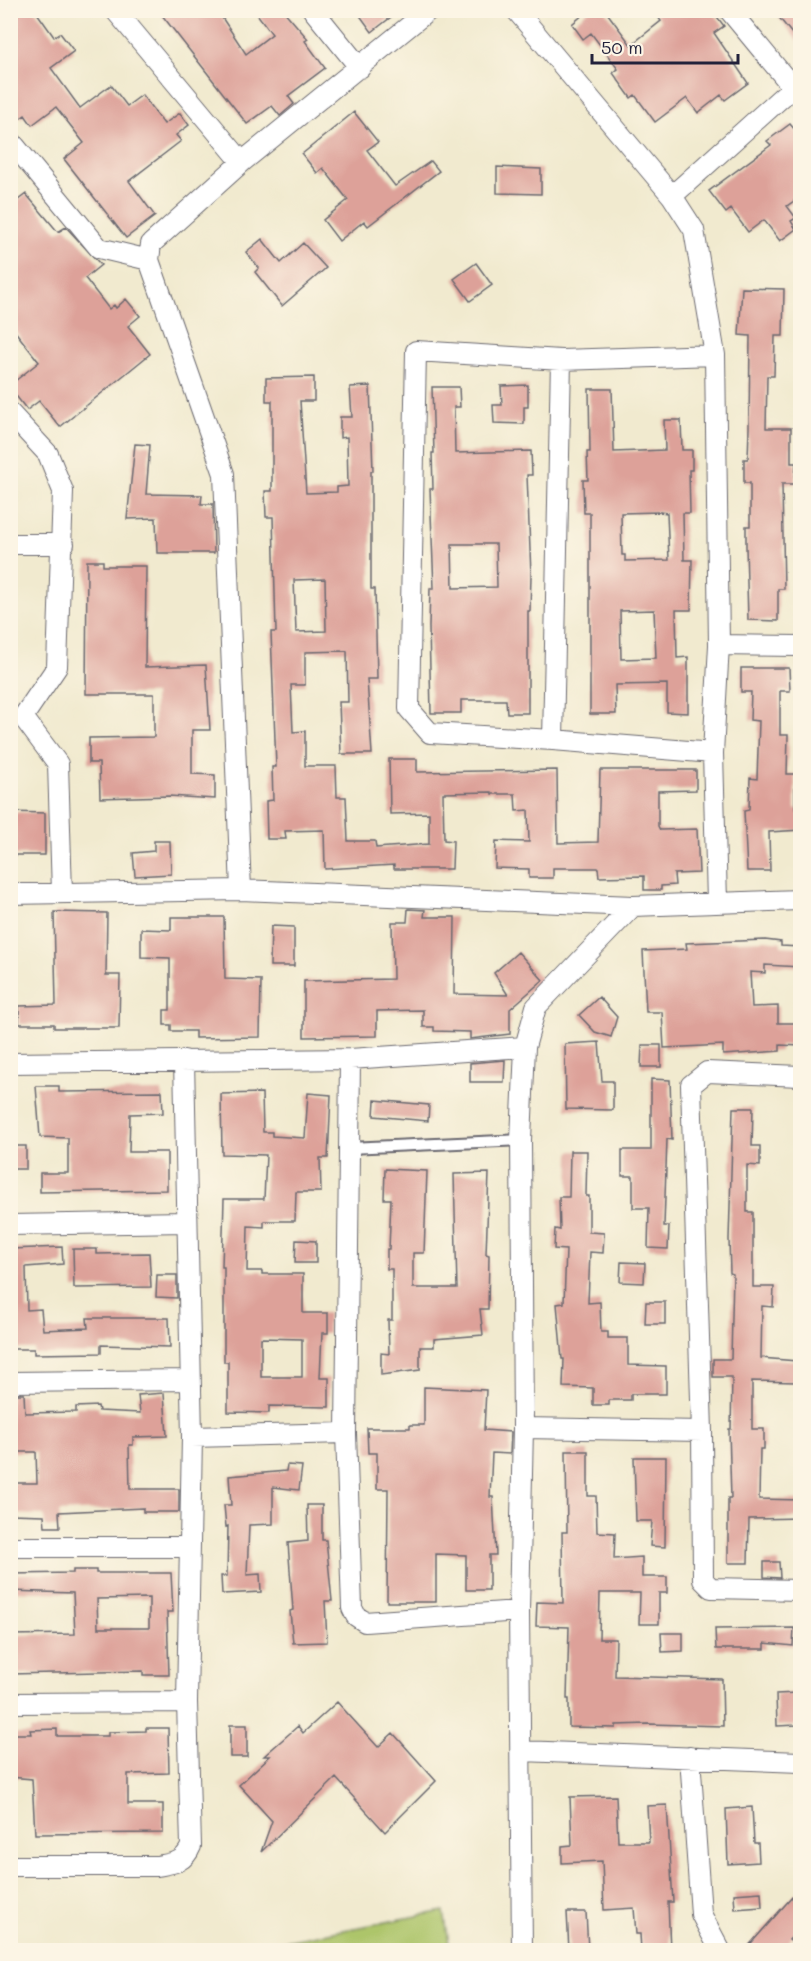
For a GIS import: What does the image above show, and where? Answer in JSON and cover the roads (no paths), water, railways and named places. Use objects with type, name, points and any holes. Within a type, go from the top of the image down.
[{"type":"street","points":[[115,10],[243,162]]},
{"type":"street","points":[[313,10],[360,68]]},
{"type":"street","points":[[241,890],[224,474],[149,260],[151,244],[243,162],[429,10]]},
{"type":"street","points":[[516,10],[672,196],[694,230],[715,355],[719,645],[713,753],[717,902]]},
{"type":"street","points":[[672,196],[797,92],[729,10]]},
{"type":"street","points":[[10,140],[99,248],[149,260]]},
{"type":"street","points":[[713,753],[430,733],[410,709],[416,351],[561,360],[715,355]]},
{"type":"street","points":[[553,740],[561,360]]},
{"type":"street","points":[[10,413],[48,454],[63,491],[64,544],[57,667],[17,717],[58,764],[62,893]]},
{"type":"street","points":[[10,544],[64,544]]},
{"type":"street","points":[[719,645],[801,646]]},
{"type":"street","points":[[10,894],[241,890],[633,906],[801,900]]},
{"type":"street","points":[[522,1950],[519,1611],[524,1428],[521,1140],[525,1047],[536,1008],[633,906]]},
{"type":"street","points":[[10,1063],[184,1059],[350,1059],[525,1047]]},
{"type":"street","points":[[10,1866],[157,1866],[179,1862],[187,1856],[191,1846],[187,1702],[192,1437],[184,1059]]},
{"type":"street","points":[[350,1059],[346,1433],[352,1608],[356,1616],[366,1622],[519,1611]]},
{"type":"street","points":[[801,1076],[708,1072],[691,1084],[702,1431],[703,1580],[711,1588],[801,1590]]},
{"type":"street","points":[[10,1225],[186,1222]]},
{"type":"street","points":[[10,1382],[190,1380]]},
{"type":"street","points":[[524,1428],[702,1431]]},
{"type":"street","points":[[192,1437],[346,1433]]},
{"type":"street","points":[[10,1547],[189,1547]]},
{"type":"street","points":[[10,1703],[187,1702]]},
{"type":"street","points":[[522,1751],[801,1762]]},
{"type":"street","points":[[690,1756],[701,1914],[720,1950]]},
{"type":"lane","points":[[349,1148],[521,1140]]}]
